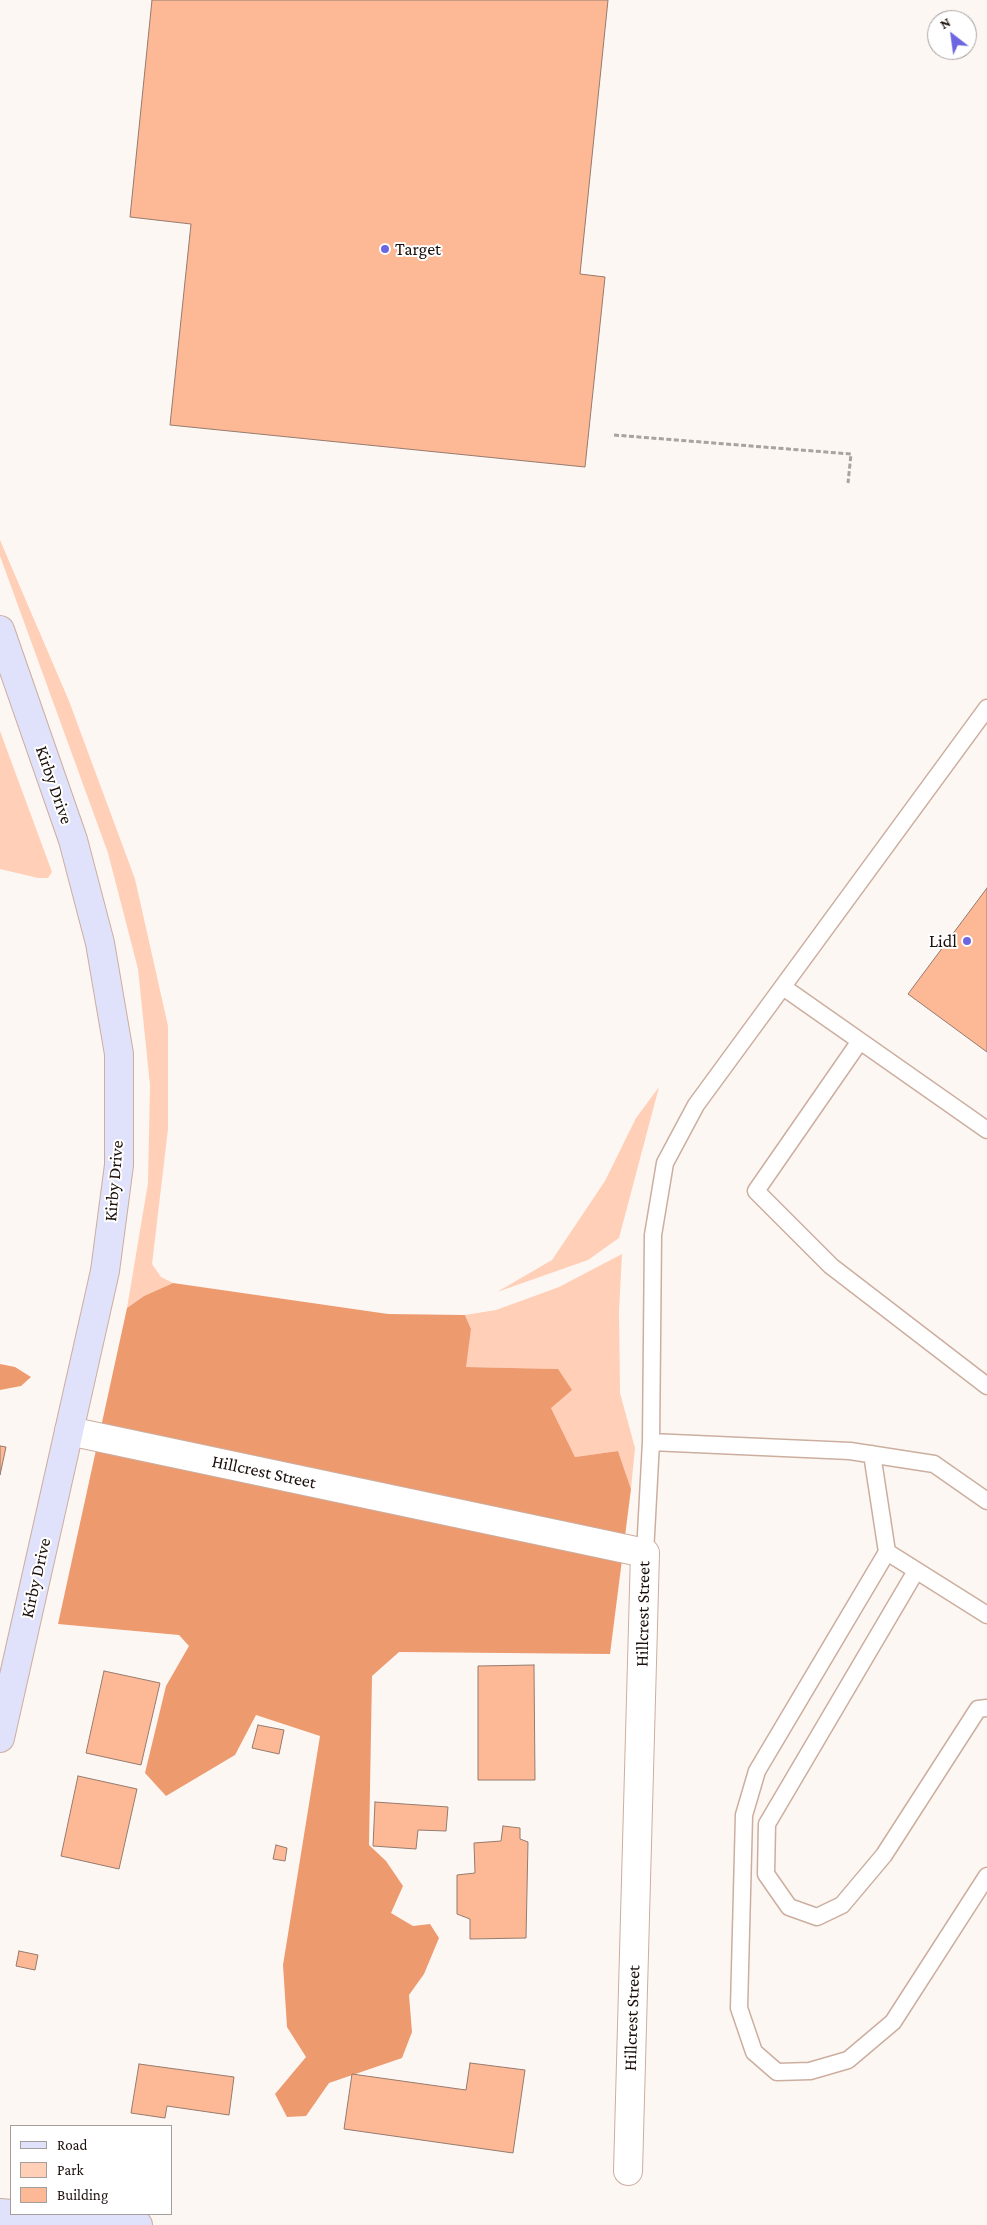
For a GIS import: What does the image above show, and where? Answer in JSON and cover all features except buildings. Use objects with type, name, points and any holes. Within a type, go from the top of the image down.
[{"type":"street","name":"Kirby Drive","points":[[0,630],[73,840],[100,943],[119,1054],[119,1165],[105,1271],[0,1738]]},
{"type":"street","name":"Hillcrest Street","points":[[69,1431],[645,1552],[628,2171]]},
{"type":"street","points":[[23,2215],[138,2225]]},
{"type":"lane","points":[[645,1552],[651,1442],[652,1235],[665,1163],[696,1106],[987,708]]},
{"type":"lane","points":[[783,987],[987,1130]]},
{"type":"lane","points":[[860,1041],[756,1191],[831,1266],[987,1386]]},
{"type":"lane","points":[[651,1442],[850,1451],[934,1464],[987,1501]]},
{"type":"lane","points":[[872,1454],[887,1552],[757,1771],[744,1815],[739,2008],[754,2052],[777,2072],[810,2071],[848,2060],[893,2022],[987,1876]]},
{"type":"lane","points":[[887,1552],[987,1615]]},
{"type":"lane","points":[[916,1571],[768,1824],[766,1874],[788,1907],[817,1917],[842,1905],[884,1855],[978,1709],[987,1708]]},
{"type":"path","points":[[614,434],[851,454],[848,483]]},
{"type":"green space","points":[[0,540],[69,701],[135,879],[168,1026],[168,1129],[152,1264],[161,1277],[173,1283],[144,1296],[127,1308],[148,1183],[150,1085],[138,969],[108,853],[0,556]]},
{"type":"green space","points":[[0,731],[52,872],[48,878],[38,878],[0,869]]},
{"type":"green space","points":[[659,1087],[619,1238],[588,1260],[497,1292],[552,1260],[605,1181],[636,1118]]},
{"type":"green space","points":[[622,1254],[619,1312],[620,1393],[635,1448],[631,1489],[618,1451],[575,1457],[551,1408],[558,1369],[465,1367],[471,1329],[465,1315],[496,1310],[559,1287]]},
{"type":"shaded area","points":[[173,1283],[388,1314],[465,1315],[471,1329],[466,1367],[558,1369],[572,1390],[551,1408],[575,1457],[618,1451],[631,1489],[610,1654],[399,1652],[372,1676],[369,1845],[386,1861],[403,1886],[391,1913],[413,1926],[430,1924],[439,1938],[424,1974],[409,1995],[412,2032],[402,2058],[329,2083],[306,2116],[287,2117],[275,2094],[306,2057],[287,2027],[283,1965],[320,1736],[256,1715],[235,1755],[166,1796],[145,1773],[166,1686],[189,1646],[179,1635],[58,1624],[127,1308],[144,1296]]},
{"type":"shaded area","points":[[0,1364],[15,1367],[31,1377],[21,1386],[0,1390]]},
{"type":"place","name":"Target","points":[[385,249]]},
{"type":"place","name":"Lidl","points":[[967,941]]}]
